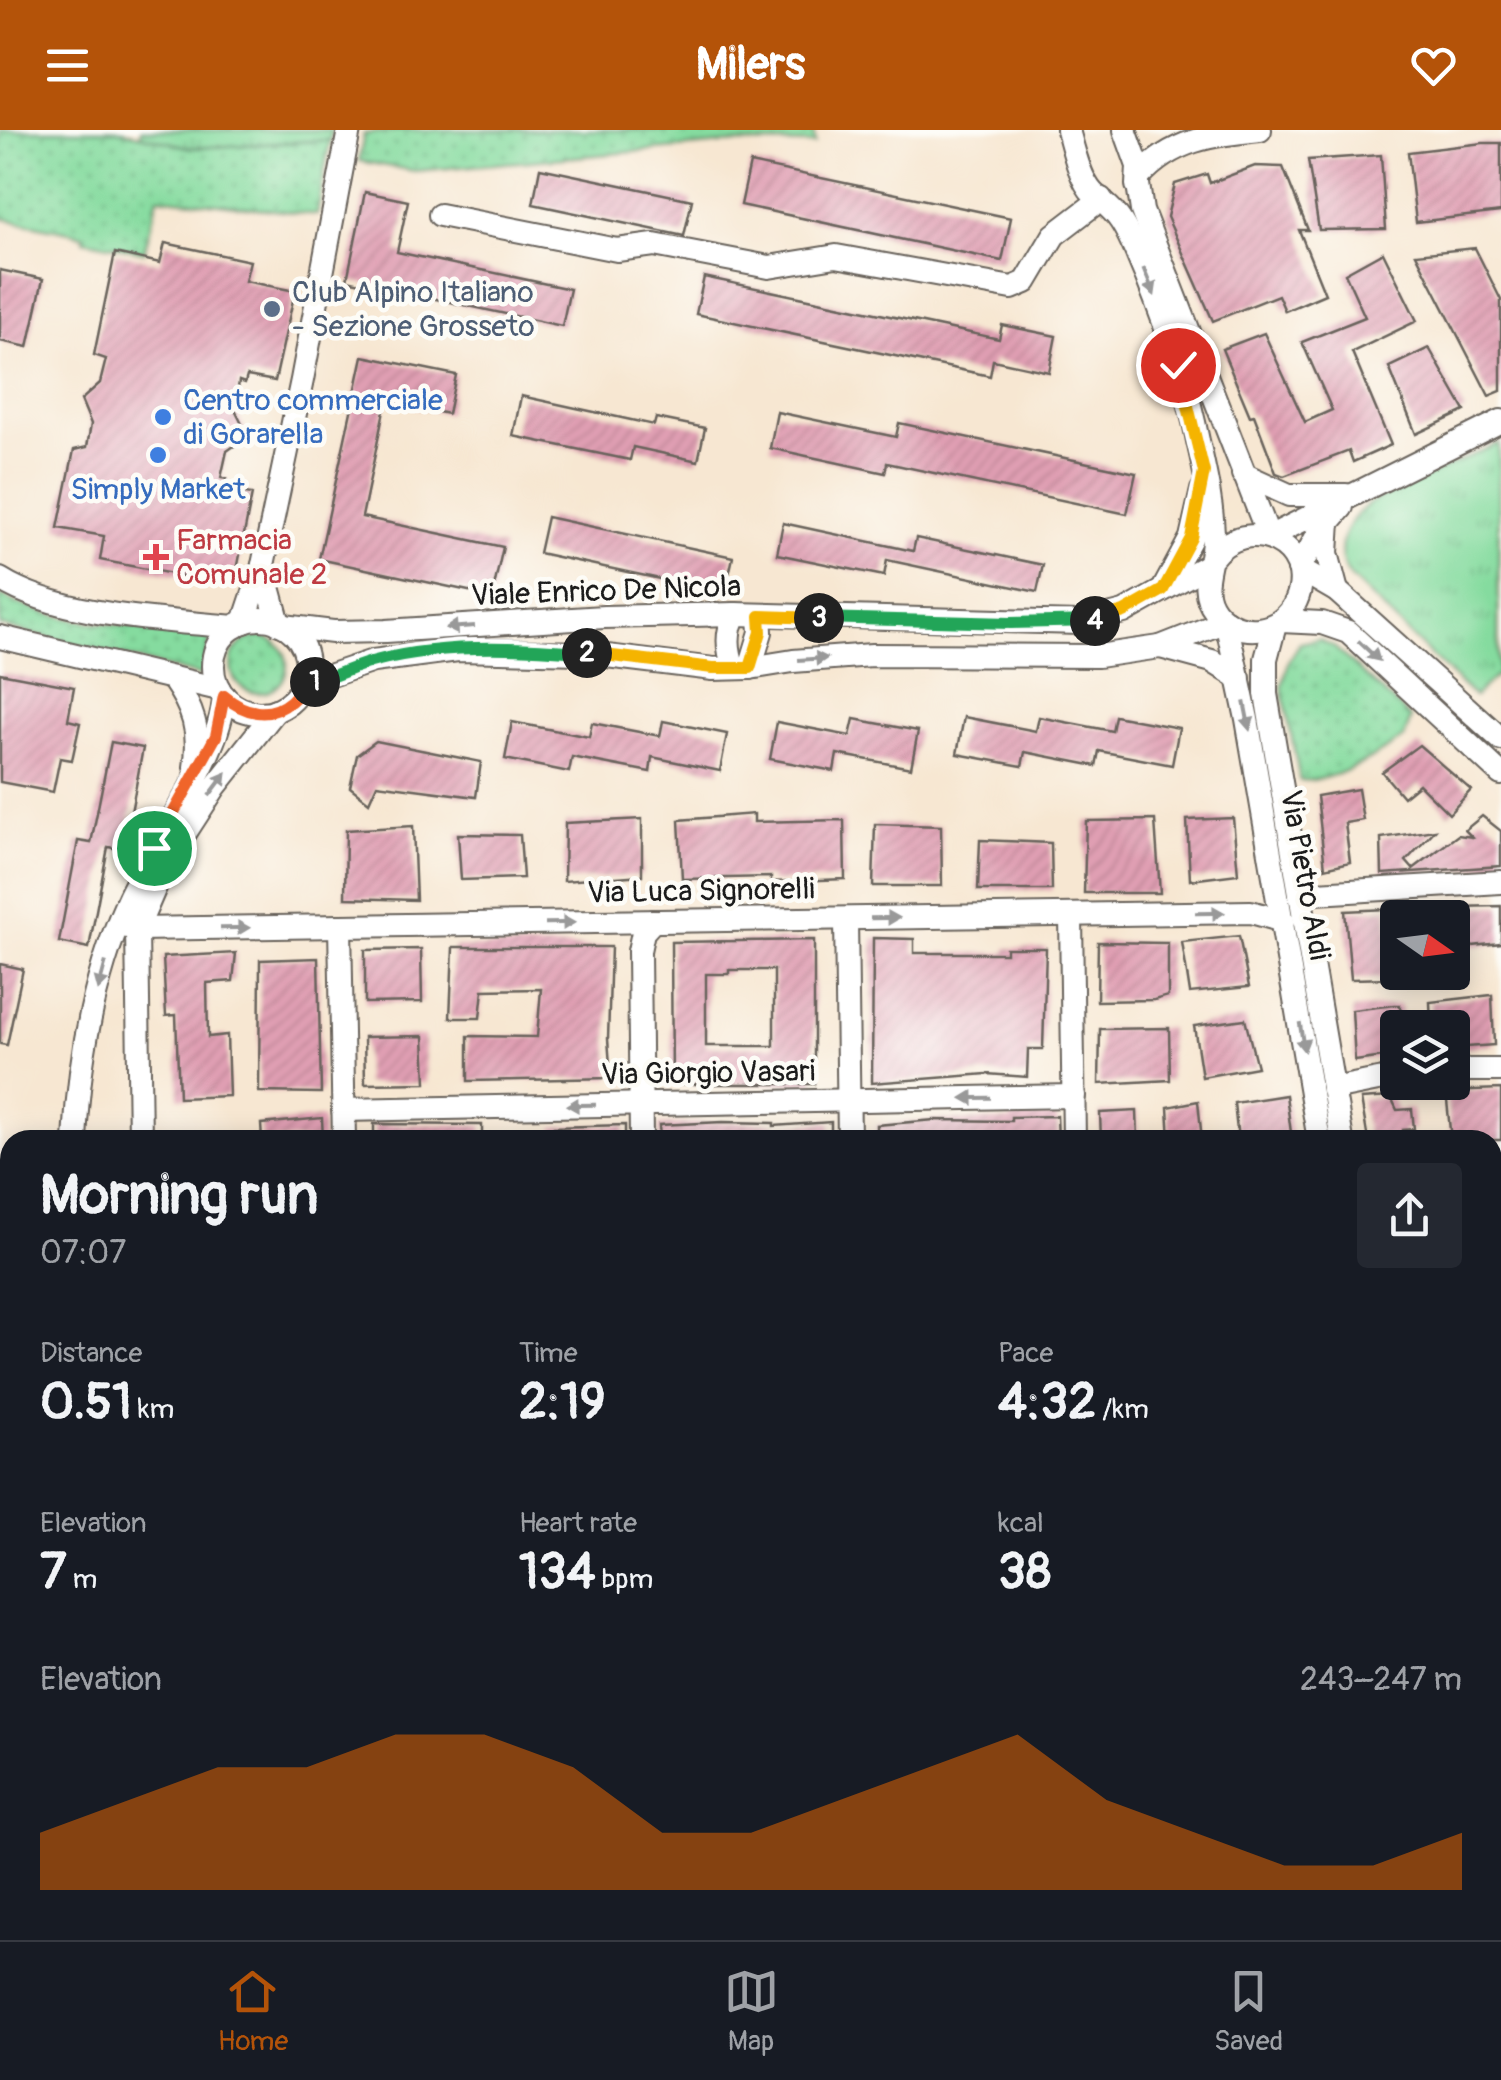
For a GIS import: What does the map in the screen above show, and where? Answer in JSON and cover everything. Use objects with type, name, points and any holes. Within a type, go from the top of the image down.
[{"type":"street","points":[[76,1130],[87,1035],[154,848],[216,736],[222,693],[213,662],[224,636],[239,624],[263,566],[349,130]]},
{"type":"street","points":[[1068,130],[1088,186],[1120,219],[1160,310],[1190,407],[1213,537],[1206,590],[1216,613],[1226,621],[1255,630],[1278,623],[1322,623],[1348,632],[1501,774]]},
{"type":"street","points":[[1125,130],[1139,180],[1142,210],[1243,474],[1269,537],[1290,554],[1298,570],[1296,601],[1278,623]]},
{"type":"street","points":[[1173,130],[1209,135]]},
{"type":"street","points":[[440,215],[616,250],[654,245],[768,267],[836,256],[1012,288],[1026,282],[1054,235],[1101,199],[1126,198],[1154,161],[1177,145],[1209,135],[1260,130]]},
{"type":"street","points":[[1210,562],[1222,546],[1236,538],[1269,537],[1501,422]]},
{"type":"street","points":[[1163,590],[1191,538],[1204,472]]},
{"type":"street","points":[[1243,474],[1289,496],[1354,494]]},
{"type":"street","points":[[1298,570],[1330,520],[1354,494]]},
{"type":"street","points":[[1330,520],[1327,553],[1336,591]]},
{"type":"street","name":"Viale Enrico De Nicola","points":[[282,625],[333,632],[386,631],[604,617],[735,614],[1080,623],[1124,612],[1210,562]]},
{"type":"street","points":[[139,1130],[128,928],[215,787],[276,710],[296,696],[302,685],[306,659],[302,646],[282,625],[263,566]]},
{"type":"street","points":[[1298,570],[1336,591],[1501,739]]},
{"type":"street","points":[[0,579],[37,596],[73,606],[176,623],[239,624],[268,620],[282,625]]},
{"type":"street","points":[[735,614],[728,630],[728,652],[742,668],[761,632],[760,616]]},
{"type":"street","name":"Viale Enrico De Nicola","points":[[302,685],[373,661],[458,650],[567,652],[742,668],[872,655],[1098,656],[1160,647],[1226,621]]},
{"type":"street","name":"Via Pietro Aldi","points":[[1226,621],[1284,921],[1317,1130]]},
{"type":"street","name":"Via Pietro Aldi","points":[[1278,623],[1266,659],[1266,694],[1340,1130]]},
{"type":"street","points":[[0,636],[222,693],[248,712],[276,710]]},
{"type":"street","name":"Viale Enrico De Nicola","points":[[1160,647],[1212,661],[1239,678]]},
{"type":"street","points":[[172,678],[187,700],[199,741],[193,781]]},
{"type":"street","points":[[1300,894],[1501,882]]},
{"type":"street","name":"Via Luca Signorelli","points":[[128,928],[1250,912],[1284,921]]},
{"type":"street","points":[[1071,915],[1074,1130]]},
{"type":"street","points":[[846,918],[849,1130]]},
{"type":"street","points":[[641,1130],[638,951],[643,932],[654,922]]},
{"type":"street","points":[[340,926],[344,1130]]},
{"type":"street","points":[[1470,1070],[1501,1070]]},
{"type":"street","points":[[1333,1089],[1380,1080]]},
{"type":"street","name":"Via Giorgio Vasari","points":[[343,1110],[1074,1096]]},
{"type":"green space","points":[[0,130],[119,130],[192,148],[330,140],[317,215],[158,197],[144,252],[0,218]]},
{"type":"green space","points":[[141,130],[332,130],[330,140],[192,148],[140,135]]},
{"type":"green space","points":[[404,130],[813,130],[815,144],[734,143],[415,171],[359,161],[364,134]]},
{"type":"green space","points":[[1499,443],[1498,674],[1474,697],[1351,578],[1341,557],[1341,546],[1349,526],[1373,501]]},
{"type":"green space","points":[[0,595],[24,606],[77,620],[214,632],[205,673],[202,676],[0,626]]},
{"type":"green space","points":[[259,637],[279,645],[287,665],[279,685],[259,693],[239,685],[231,665],[239,645]]},
{"type":"green space","points":[[1319,639],[1334,647],[1411,718],[1404,738],[1367,761],[1329,777],[1300,781],[1282,687],[1289,661],[1300,643]]},
{"type":"building","points":[[1501,143],[1501,212],[1416,222],[1408,152]]},
{"type":"building","points":[[1381,155],[1386,229],[1319,230],[1308,160]]},
{"type":"building","points":[[750,163],[1011,218],[1002,261],[741,205]]},
{"type":"building","points":[[1255,166],[1283,167],[1308,230],[1299,230],[1325,294],[1285,311],[1278,295],[1213,321],[1167,217],[1175,184],[1207,174],[1210,183]]},
{"type":"building","points":[[540,168],[692,200],[684,236],[533,204]]},
{"type":"building","points":[[365,192],[408,201],[397,252],[570,289],[562,326],[347,280]]},
{"type":"building","name":"Centro commerciale di Gorarella","points":[[165,243],[250,261],[245,281],[295,291],[275,381],[247,376],[245,383],[239,381],[235,410],[248,436],[227,451],[221,478],[227,479],[225,490],[252,494],[236,575],[210,571],[203,580],[100,560],[104,536],[58,528],[74,450],[87,447],[91,424],[81,400],[100,383],[106,359],[94,355],[115,253],[160,263]]},
{"type":"building","points":[[1475,248],[1501,300],[1501,391],[1489,396],[1416,254]]},
{"type":"building","points":[[1383,252],[1417,321],[1352,352],[1391,445],[1353,462],[1349,451],[1284,476],[1276,473],[1222,349],[1264,333],[1305,422],[1332,410],[1302,342],[1365,317],[1345,273]]},
{"type":"building","points":[[0,270],[43,279],[28,347],[0,341]]},
{"type":"building","points":[[704,277],[999,339],[1002,325],[1056,336],[1049,372],[993,360],[990,376],[696,314]]},
{"type":"building","points":[[1429,348],[1465,411],[1416,434],[1389,367]]},
{"type":"building","points":[[363,356],[456,375],[448,414],[386,401],[362,517],[503,547],[492,596],[319,559]]},
{"type":"building","points":[[521,396],[654,425],[656,418],[705,428],[698,461],[633,447],[630,460],[513,436]]},
{"type":"building","points":[[777,412],[896,437],[899,423],[1136,473],[1127,514],[887,463],[885,473],[770,448]]},
{"type":"building","points":[[547,517],[733,557],[725,593],[539,553]]},
{"type":"building","points":[[783,523],[913,551],[916,538],[1043,565],[1037,592],[887,560],[884,576],[777,554]]},
{"type":"building","points":[[0,673],[74,687],[68,720],[80,723],[72,760],[60,758],[53,792],[0,782]]},
{"type":"building","points":[[1115,716],[1179,728],[1172,765],[1099,751],[1096,766],[1025,752],[1022,766],[957,754],[964,717],[1036,731],[1039,717],[1112,731]]},
{"type":"building","points":[[854,719],[918,731],[911,768],[837,754],[834,771],[770,759],[777,722],[850,736]]},
{"type":"building","points":[[663,721],[727,734],[720,771],[652,757],[650,772],[572,757],[569,772],[505,759],[512,722],[589,737],[592,723],[660,736]]},
{"type":"building","points":[[376,741],[481,762],[476,797],[377,784],[369,802],[350,787],[357,755]]},
{"type":"building","points":[[111,742],[143,748],[124,850],[108,847],[89,948],[59,942],[78,841],[91,843]]},
{"type":"building","points":[[1419,745],[1471,790],[1449,814],[1419,784],[1403,797],[1382,772]]},
{"type":"building","points":[[1358,789],[1363,820],[1345,823],[1350,862],[1325,868],[1317,796]]},
{"type":"building","points":[[754,814],[754,822],[844,820],[845,879],[682,879],[679,820]]},
{"type":"building","points":[[1482,816],[1501,831],[1501,866],[1382,874],[1381,838],[1435,830],[1406,861],[1413,869],[1458,835],[1472,837],[1465,830]]},
{"type":"building","points":[[1233,818],[1238,874],[1190,880],[1187,820]]},
{"type":"building","points":[[642,819],[642,875],[564,881],[565,823]]},
{"type":"building","points":[[1155,820],[1160,893],[1084,893],[1086,821]]},
{"type":"building","points":[[875,824],[941,826],[942,886],[873,886]]},
{"type":"building","points":[[413,826],[416,900],[345,898],[346,830]]},
{"type":"building","points":[[458,834],[520,835],[523,878],[461,880]]},
{"type":"building","points":[[980,840],[1051,843],[1052,890],[978,890]]},
{"type":"building","points":[[1501,906],[1501,943],[1470,946],[1470,907]]},
{"type":"building","points":[[1380,909],[1380,978],[1351,979],[1345,911]]},
{"type":"building","points":[[1239,936],[1249,987],[1190,993],[1182,942]]},
{"type":"building","points":[[873,938],[914,939],[914,953],[1006,953],[1006,948],[1046,948],[1043,1049],[1028,1049],[1027,1077],[987,1074],[872,1083]]},
{"type":"building","points":[[814,940],[814,1084],[672,1084],[671,942]],"holes":[[[774,970],[774,1046],[706,1046],[706,974]]]},
{"type":"building","points":[[1098,942],[1168,943],[1168,996],[1154,1000],[1097,1001]]},
{"type":"building","points":[[453,947],[611,947],[611,1078],[468,1081],[468,1036],[537,1037],[541,989],[483,990],[480,1018],[450,1018]]},
{"type":"building","points":[[421,949],[422,1002],[365,1003],[365,950]]},
{"type":"building","points":[[236,953],[233,981],[207,983],[208,1037],[227,1035],[229,1096],[179,1098],[176,1015],[166,1016],[163,957]]},
{"type":"building","points":[[318,958],[321,1093],[259,1092],[260,960]]},
{"type":"building","points":[[0,964],[23,969],[7,1045],[0,1044]]},
{"type":"building","points":[[1492,995],[1494,1045],[1470,1047],[1470,1010],[1430,1010],[1430,1002]]},
{"type":"building","points":[[1400,1005],[1401,1010],[1380,1010],[1380,1058],[1355,1061],[1352,1010]]},
{"type":"building","points":[[1245,1019],[1257,1067],[1202,1077],[1194,1026]]},
{"type":"building","points":[[1169,1028],[1170,1080],[1099,1084],[1100,1029]]},
{"type":"building","points":[[424,1036],[426,1083],[365,1084],[364,1037]]},
{"type":"building","points":[[1501,1089],[1501,1130],[1450,1130],[1447,1100],[1470,1100],[1470,1090]]},
{"type":"building","points":[[1286,1095],[1291,1130],[1237,1130],[1234,1103]]},
{"type":"building","points":[[1361,1099],[1392,1100],[1397,1110],[1412,1109],[1414,1129],[1366,1130]]},
{"type":"building","points":[[1198,1101],[1201,1130],[1169,1130],[1168,1107]]},
{"type":"building","points":[[1137,1111],[1138,1130],[1101,1130],[1100,1113]]},
{"type":"building","points":[[1057,1116],[1058,1130],[877,1130],[877,1125],[935,1120],[1011,1121],[1011,1117]]},
{"type":"building","points":[[322,1118],[323,1130],[261,1130],[261,1124]]},
{"type":"building","points":[[723,1122],[774,1126],[831,1122],[831,1130],[659,1130],[659,1125]]},
{"type":"building","points":[[374,1124],[482,1125],[482,1130],[374,1130]]},
{"type":"building","points":[[625,1125],[625,1130],[554,1130]]},
{"type":"place","name":"Club Alpino Italiano - Sezione Grosseto","points":[[272,309]]},
{"type":"place","name":"Centro commerciale di Gorarella","points":[[163,417]]},
{"type":"place","name":"Simply Market","points":[[158,455]]},
{"type":"place","name":"Farmacia Comunale 2","points":[[156,557]]},
{"type":"route","points":[[154,848],[216,736],[224,696],[234,706],[262,713],[287,704],[302,685],[373,661],[458,650],[521,649],[713,668],[750,668],[761,632],[760,616],[1080,623],[1124,612],[1163,590],[1191,538],[1200,500],[1204,472],[1178,365]]}]
